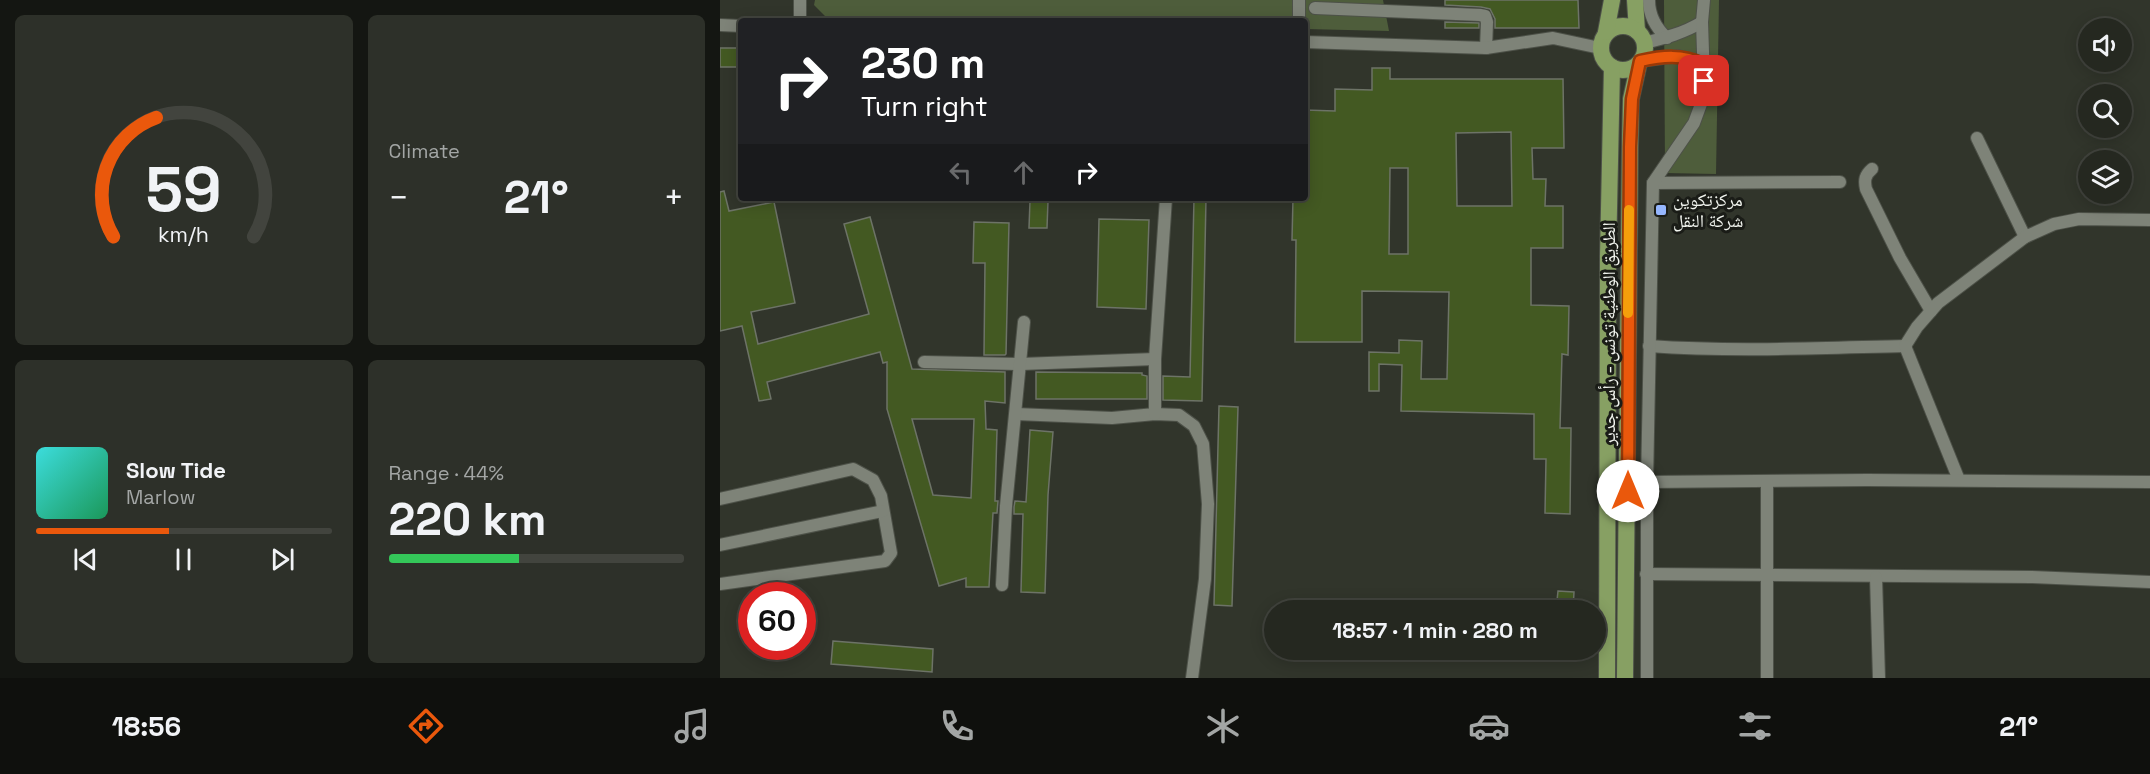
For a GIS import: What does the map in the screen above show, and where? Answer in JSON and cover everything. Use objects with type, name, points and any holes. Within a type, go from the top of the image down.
[{"type":"main road","points":[[1612,0],[1603,40],[1606,62],[1612,67],[1626,70],[1640,62],[1643,56],[1635,0]]},
{"type":"main road","points":[[1603,40],[1618,26],[1625,26],[1641,37]]},
{"type":"main road","name":"الطريق الوطنية تونس - رأس جدير","points":[[1625,678],[1630,147],[1632,99],[1640,62]]},
{"type":"main road","name":"الطريق الوطنية تونس - رأس جدير","points":[[1607,678],[1608,256],[1612,67]]},
{"type":"street","points":[[800,0],[800,18]]},
{"type":"street","points":[[1299,0],[1299,18]]},
{"type":"street","points":[[1649,0],[1656,28],[1667,38]]},
{"type":"street","points":[[1647,678],[1647,482],[1653,183],[1694,123],[1701,104],[1704,81],[1702,22],[1704,0]]},
{"type":"street","points":[[1315,8],[1485,16],[1487,22],[1486,48]]},
{"type":"street","points":[[1641,37],[1667,38],[1689,30],[1702,22]]},
{"type":"street","points":[[720,26],[738,26]]},
{"type":"street","points":[[1308,42],[1486,48],[1554,38],[1603,40]]},
{"type":"street","points":[[1640,62],[1678,56],[1703,64]]},
{"type":"street","points":[[1977,138],[2025,237]]},
{"type":"street","points":[[1872,169],[1864,181],[1866,189],[1904,267],[1931,311]]},
{"type":"street","points":[[1653,183],[1840,182]]},
{"type":"street","points":[[1155,414],[1155,359],[1166,201]]},
{"type":"street","points":[[1905,346],[1917,327],[1938,303],[2025,237],[2055,224],[2079,219],[2150,220]]},
{"type":"street","points":[[1002,585],[1006,506],[1024,322]]},
{"type":"street","points":[[1649,346],[1684,349],[1905,346]]},
{"type":"street","points":[[1905,346],[1959,480]]},
{"type":"street","points":[[924,362],[1021,364],[1155,359]]},
{"type":"street","points":[[1016,414],[1112,418],[1155,414],[1179,415],[1194,426],[1203,444],[1208,504],[1205,579],[1192,678]]},
{"type":"street","points":[[720,499],[853,469],[873,480],[881,496],[891,553],[885,561],[720,584]]},
{"type":"street","points":[[1647,482],[1959,480],[2150,482]]},
{"type":"street","points":[[1767,482],[1767,678]]},
{"type":"street","points":[[720,545],[883,511]]},
{"type":"street","points":[[1646,574],[2032,577],[2150,582]]},
{"type":"street","points":[[1876,577],[1879,678]]},
{"type":"green space","points":[[815,0],[1383,0],[1389,31],[1308,29],[1308,18],[825,16],[814,5]]},
{"type":"green space","points":[[1664,0],[1719,0],[1716,174],[1665,173]]},
{"type":"building","points":[[1445,0],[1578,0],[1579,28],[1495,28],[1495,19],[1490,9],[1445,5]]},
{"type":"building","points":[[1445,22],[1479,23],[1479,28],[1445,28]]},
{"type":"building","points":[[720,48],[738,48],[738,67],[720,67]]},
{"type":"building","points":[[1372,68],[1390,68],[1390,79],[1563,79],[1564,148],[1532,148],[1533,179],[1546,179],[1545,206],[1563,206],[1563,248],[1531,248],[1531,305],[1569,306],[1568,355],[1562,354],[1560,428],[1571,428],[1570,514],[1545,513],[1546,459],[1534,459],[1534,414],[1401,411],[1402,365],[1379,364],[1379,391],[1369,391],[1369,352],[1399,353],[1399,340],[1422,341],[1421,379],[1447,379],[1449,292],[1362,291],[1362,342],[1295,342],[1296,240],[1292,240],[1293,201],[1308,201],[1308,110],[1335,111],[1335,89],[1372,90]],"holes":[[[1511,132],[1512,206],[1457,206],[1456,133]],[[1390,168],[1408,168],[1408,254],[1389,254]]]},
{"type":"building","points":[[724,191],[729,211],[774,202],[795,303],[751,312],[758,344],[869,314],[844,224],[870,217],[912,369],[1005,372],[1005,403],[985,401],[986,429],[997,430],[995,501],[998,501],[997,513],[993,513],[989,587],[966,587],[966,578],[939,586],[887,409],[887,362],[883,363],[880,352],[767,382],[771,399],[759,401],[742,326],[720,331],[720,192]],"holes":[[[912,419],[974,419],[971,498],[933,495]]]},
{"type":"building","points":[[1030,201],[1048,201],[1047,228],[1029,228]]},
{"type":"building","points":[[1194,201],[1206,201],[1202,401],[1163,400],[1163,376],[1190,377]]},
{"type":"building","points":[[1099,219],[1149,220],[1146,309],[1097,307]]},
{"type":"building","points":[[974,222],[1009,223],[1005,355],[984,355],[985,263],[973,263]]},
{"type":"building","points":[[1036,372],[1142,373],[1147,376],[1147,399],[1036,399]]},
{"type":"building","points":[[1219,406],[1238,407],[1232,606],[1214,605]]},
{"type":"building","points":[[1030,430],[1053,432],[1048,495],[1045,593],[1021,592],[1023,514],[1014,514],[1014,507],[1015,501],[1026,502]]},
{"type":"building","points":[[1558,591],[1574,592],[1574,600],[1557,600]]},
{"type":"building","points":[[833,641],[933,649],[932,672],[831,664]]},
{"type":"slow traffic","points":[[1628,313],[1629,210]]},
{"type":"place","name":"مركزتكوين شركة النقل","points":[[1661,210]]},
{"type":"route","points":[[1628,491],[1628,239],[1632,99],[1640,61],[1671,56],[1691,59],[1703,64],[1704,81]]}]
